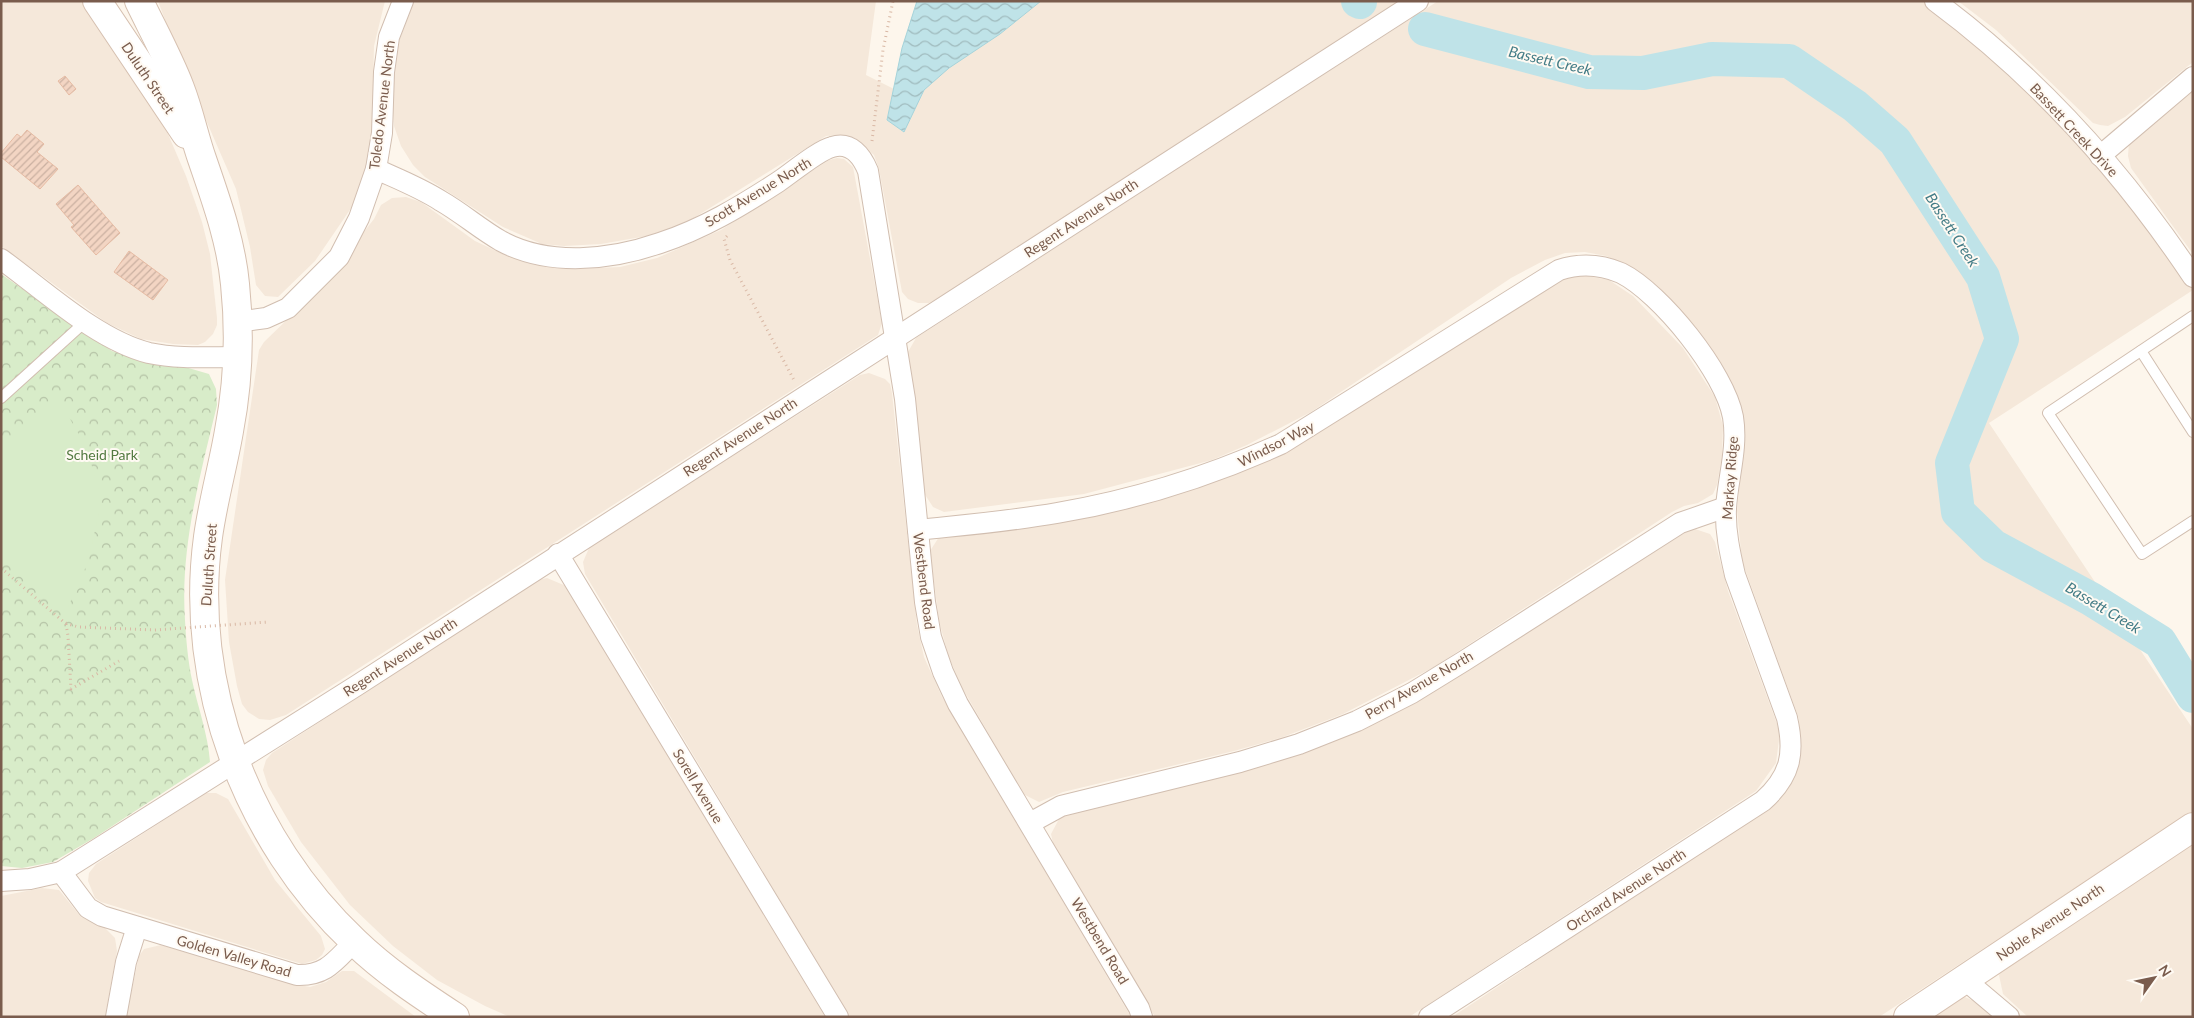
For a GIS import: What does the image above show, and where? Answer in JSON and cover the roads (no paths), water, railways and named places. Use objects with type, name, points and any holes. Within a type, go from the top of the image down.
[{"type":"street","name":"Duluth Street","points":[[97,1],[200,154]]},
{"type":"street","name":"Duluth Street","points":[[139,1],[180,88],[200,154],[220,210],[235,284],[237,322],[236,384],[208,538],[204,602],[210,664],[223,728],[245,788],[263,823],[289,865],[316,900],[354,942]]},
{"type":"street","name":"Toledo Avenue North","points":[[237,322],[266,318],[288,308],[339,257],[359,218],[376,169],[382,134],[384,72],[389,37],[403,1]]},
{"type":"street","name":"Regent Avenue North","points":[[61,872],[1418,1]]},
{"type":"street","name":"Bassett Creek Drive","points":[[1935,1],[2016,69],[2071,123],[2168,240],[2193,276]]},
{"type":"street","points":[[2100,156],[2193,77]]},
{"type":"street","name":"Scott Avenue North","points":[[376,169],[442,201],[502,242],[532,253],[569,259],[607,256],[659,244],[703,226],[745,204],[832,146],[851,148],[861,155]]},
{"type":"street","name":"Westbend Road","points":[[861,155],[868,171],[906,399],[925,602],[931,638],[942,672],[958,704],[1139,1008],[1142,1017]]},
{"type":"street","points":[[1,259],[86,321],[123,344],[150,353],[187,357],[236,357]]},
{"type":"street","name":"Windsor Way","points":[[918,530],[1019,519],[1098,505],[1181,483],[1232,466],[1281,444],[1558,270],[1576,265],[1596,266]]},
{"type":"street","name":"Markay Ridge","points":[[1596,266],[1630,278],[1654,298],[1674,318],[1717,376],[1726,394],[1733,417],[1734,435],[1734,458],[1726,506],[1729,552],[1735,575],[1787,718],[1792,740]]},
{"type":"street","name":"Perry Avenue North","points":[[1030,823],[1061,806],[1240,762],[1299,744],[1357,721],[1412,693],[1680,523],[1726,506]]},
{"type":"street","name":"Sorell Avenue","points":[[558,554],[838,1017]]},
{"type":"street","name":"Orchard Avenue North","points":[[1429,1017],[1763,802],[1777,789],[1785,776],[1792,740]]},
{"type":"street","name":"Noble Avenue North","points":[[1908,1017],[2193,827]]},
{"type":"street","points":[[1,881],[30,879],[61,872]]},
{"type":"street","name":"Golden Valley Road","points":[[61,872],[88,908],[102,916],[296,975],[313,974],[327,969],[354,942]]},
{"type":"street","points":[[116,1017],[126,962],[137,927]]},
{"type":"street","points":[[354,942],[422,995],[455,1017]]},
{"type":"street","points":[[1964,980],[2009,1017]]},
{"type":"lane","points":[[2193,316],[2048,413],[2142,554],[2193,521]]},
{"type":"lane","points":[[1,398],[86,321]]},
{"type":"lane","points":[[2141,351],[2193,432]]},
{"type":"water","points":[[917,1],[1041,1],[1000,34],[949,68],[924,90],[904,132],[887,120],[902,48]]},
{"type":"waterway","name":"Bassett Creek","points":[[1425,29],[1589,72],[1643,73],[1712,59],[1789,61],[1855,106],[1895,141],[1983,277],[2002,339],[1952,463],[1958,512],[1993,546],[2091,599],[2160,642],[2193,696]]},
{"type":"park label","name":"Scheid Park","points":[[102,455]]}]
